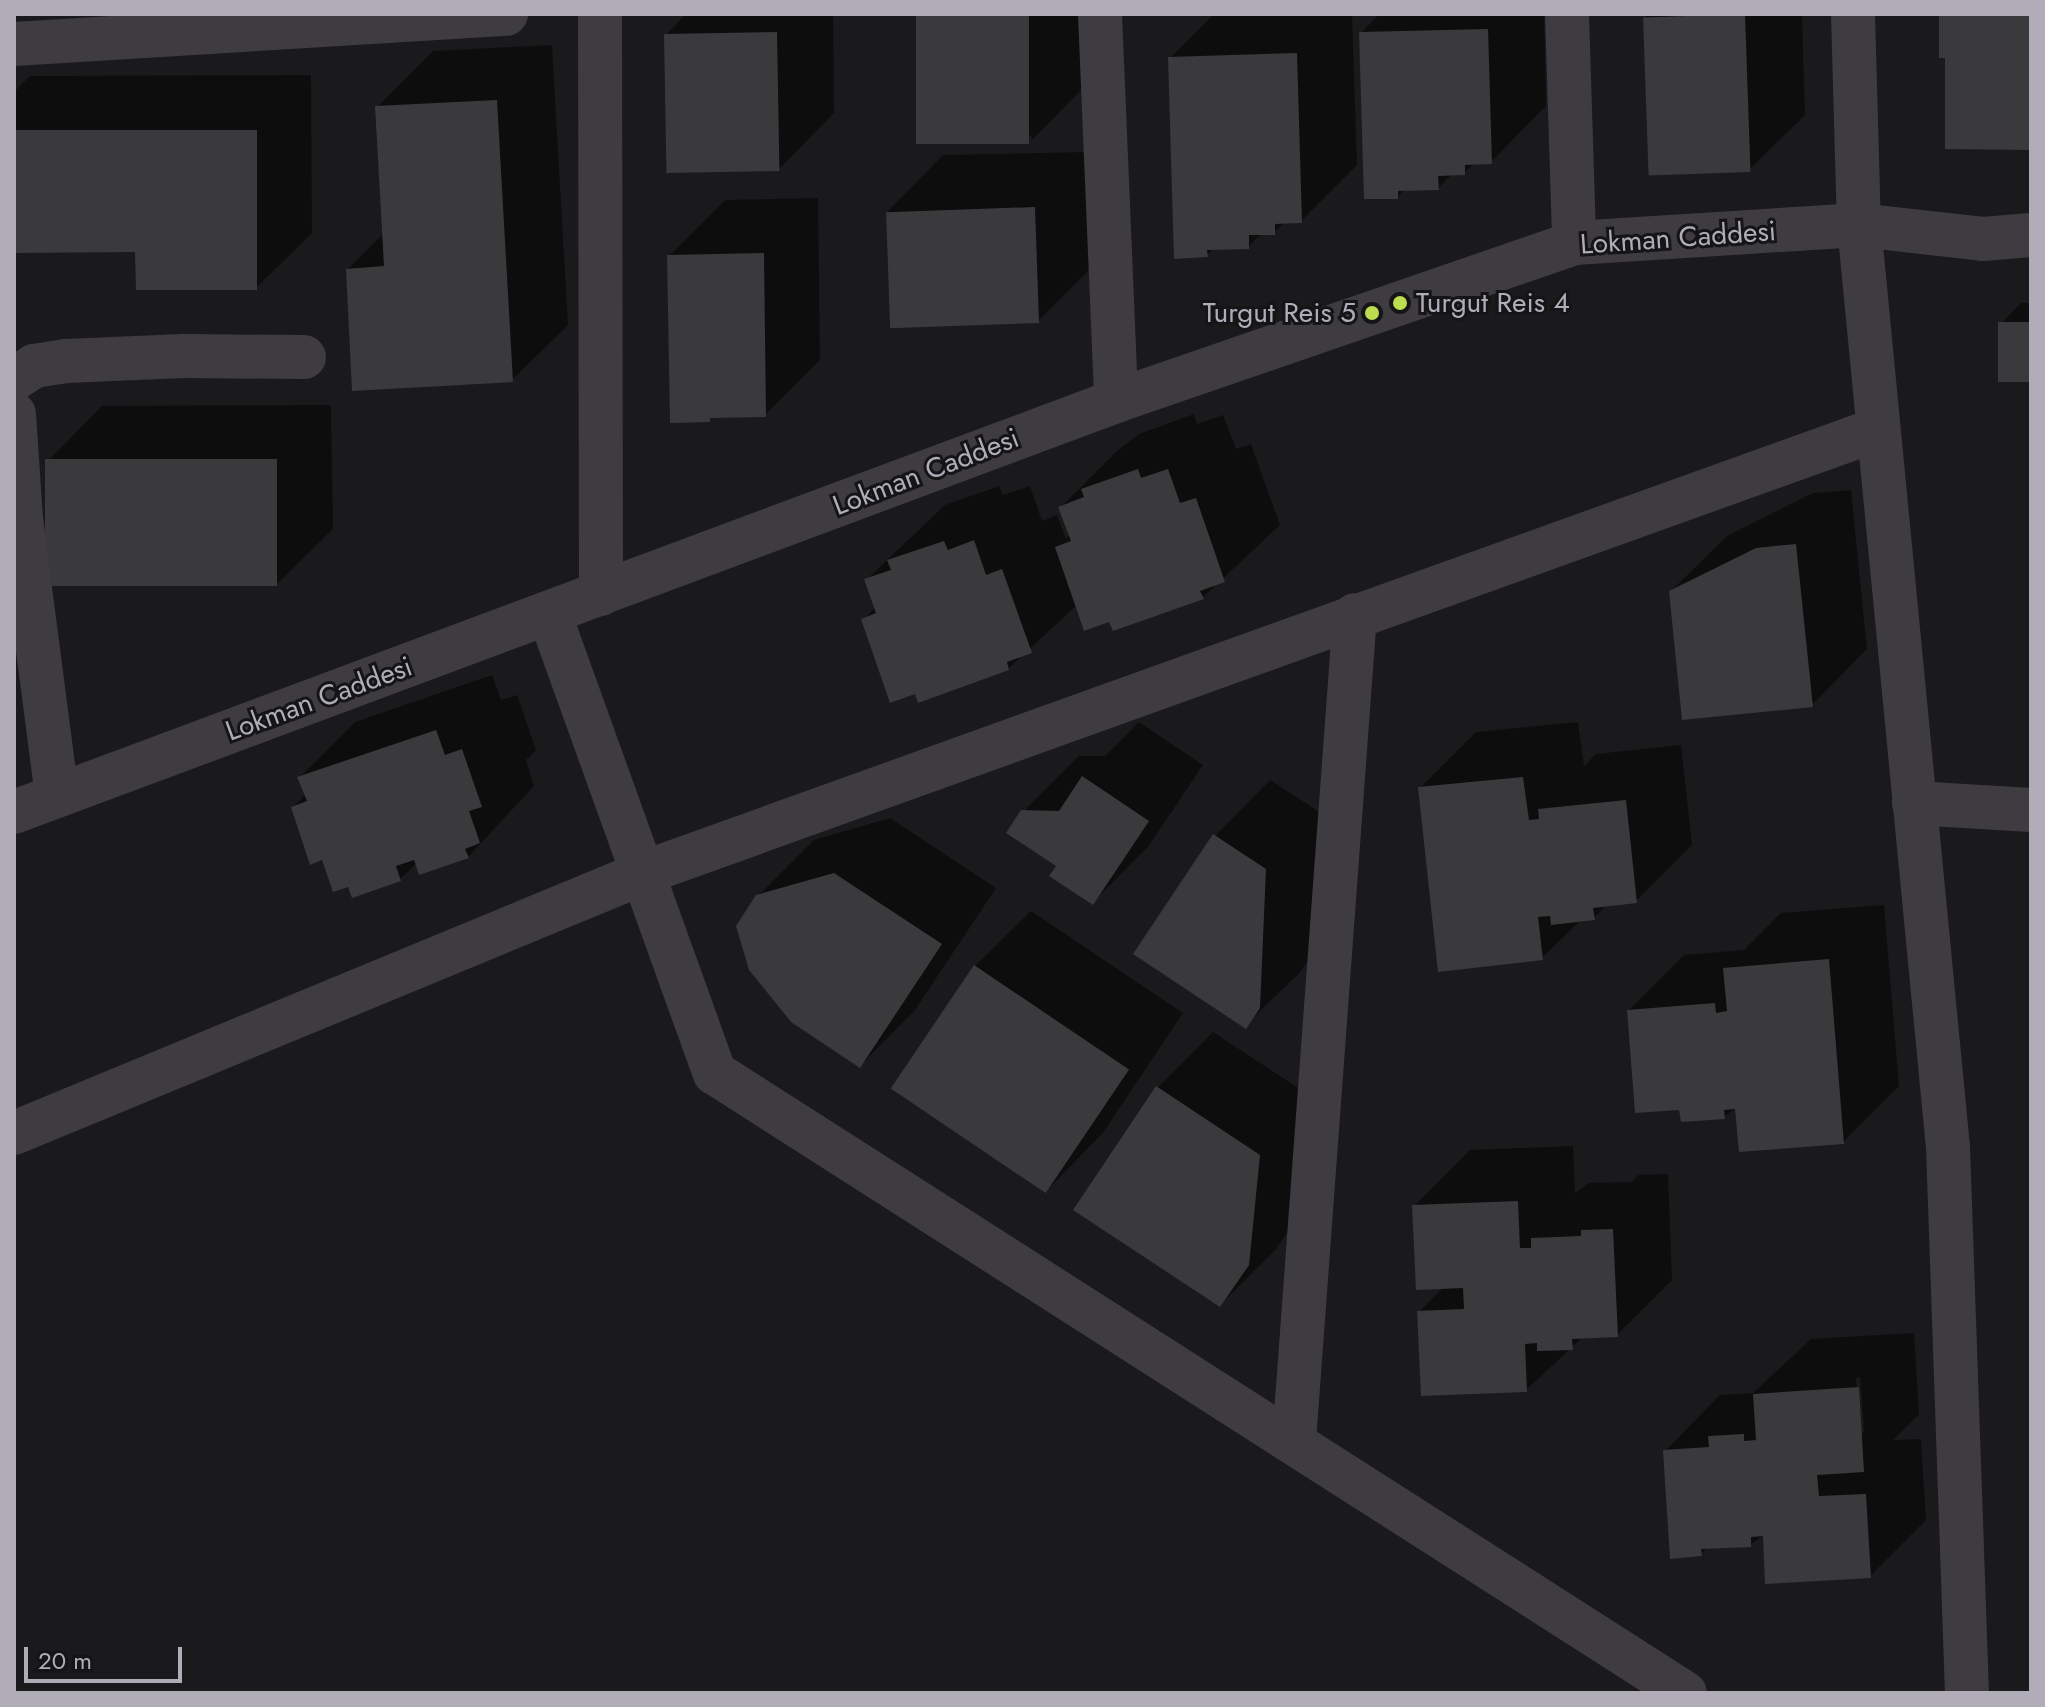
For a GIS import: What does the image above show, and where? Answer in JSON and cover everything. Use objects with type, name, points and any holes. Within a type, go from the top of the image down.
[{"type":"street","points":[[14,44],[506,14]]},
{"type":"street","points":[[600,14],[601,594]]},
{"type":"street","points":[[1100,14],[1116,401]]},
{"type":"street","points":[[1567,14],[1574,243]]},
{"type":"street","points":[[1853,14],[1859,225],[1948,1147],[1967,1693]]},
{"type":"street","name":"Lokman Caddesi","points":[[14,812],[1116,401],[1574,243],[1859,225],[1983,239],[2031,235]]},
{"type":"street","points":[[14,379],[34,366],[65,361],[184,356],[304,357]]},
{"type":"street","points":[[14,414],[21,519],[57,796]]},
{"type":"street","points":[[14,1133],[643,873],[1878,429]]},
{"type":"street","points":[[549,613],[715,1073],[1685,1693]]},
{"type":"street","points":[[1294,1441],[1355,615]]},
{"type":"street","points":[[1914,803],[2031,810]]},
{"type":"building","points":[[916,14],[1029,14],[1029,144],[916,144]]},
{"type":"building","points":[[1745,14],[1751,172],[1649,175],[1643,18]]},
{"type":"building","points":[[1939,14],[2031,14],[2031,150],[1945,149],[1945,58],[1939,58]]},
{"type":"building","points":[[1488,29],[1492,164],[1465,165],[1465,175],[1438,176],[1439,190],[1398,191],[1398,199],[1364,199],[1359,32]]},
{"type":"building","points":[[777,32],[779,171],[666,173],[664,34]]},
{"type":"building","points":[[1297,53],[1302,223],[1275,224],[1275,235],[1249,235],[1249,249],[1207,250],[1208,257],[1174,259],[1168,57]]},
{"type":"building","points":[[497,100],[513,382],[352,391],[346,269],[384,266],[375,106]]},
{"type":"building","points":[[14,130],[257,130],[257,290],[136,290],[135,252],[14,253]]},
{"type":"building","points":[[1035,207],[1039,323],[890,328],[886,212]]},
{"type":"building","points":[[764,253],[766,417],[710,418],[710,422],[670,423],[667,255]]},
{"type":"building","points":[[1998,322],[2031,322],[2031,382],[1998,382]]},
{"type":"building","points":[[45,459],[277,459],[277,586],[45,586]]},
{"type":"building","points":[[1138,469],[1141,478],[1168,469],[1180,503],[1196,498],[1225,582],[1200,591],[1204,599],[1113,631],[1109,622],[1084,631],[1055,547],[1071,541],[1058,507],[1084,497],[1081,489]]},
{"type":"building","points":[[974,540],[986,575],[1002,569],[1032,653],[1007,662],[1009,670],[918,703],[915,694],[890,703],[861,619],[876,613],[864,579],[891,570],[887,560],[944,541],[948,550]]},
{"type":"building","points":[[1796,544],[1813,707],[1682,720],[1669,591],[1756,548]]},
{"type":"building","points":[[436,730],[445,755],[462,749],[482,807],[469,811],[480,843],[465,849],[469,858],[419,875],[414,860],[396,866],[401,881],[352,898],[348,887],[333,892],[322,860],[310,865],[291,807],[307,801],[297,777]]},
{"type":"building","points":[[1082,776],[1149,821],[1093,905],[1049,876],[1056,866],[1006,833],[1021,810],[1059,811]]},
{"type":"building","points":[[1523,777],[1529,820],[1539,819],[1538,809],[1626,800],[1637,903],[1593,908],[1595,920],[1551,925],[1550,916],[1538,917],[1543,960],[1438,972],[1418,787]]},
{"type":"building","points":[[1213,834],[1266,869],[1260,1008],[1246,1029],[1133,954]]},
{"type":"building","points":[[834,873],[942,944],[860,1068],[791,1022],[749,970],[736,926],[756,895]]},
{"type":"building","points":[[1829,959],[1844,1144],[1739,1152],[1735,1109],[1724,1110],[1725,1119],[1681,1122],[1679,1110],[1635,1113],[1627,1010],[1715,1003],[1716,1013],[1727,1011],[1723,968]]},
{"type":"building","points":[[974,965],[1129,1070],[1046,1193],[891,1089]]},
{"type":"building","points":[[1156,1086],[1260,1155],[1249,1265],[1220,1307],[1073,1210]]},
{"type":"building","points":[[1518,1201],[1520,1248],[1531,1248],[1531,1238],[1581,1236],[1581,1230],[1613,1229],[1618,1337],[1572,1339],[1573,1350],[1537,1351],[1537,1343],[1525,1344],[1527,1392],[1421,1396],[1417,1311],[1464,1309],[1463,1288],[1416,1290],[1412,1205]]},
{"type":"building","points":[[1859,1387],[1864,1472],[1817,1475],[1819,1496],[1866,1494],[1871,1578],[1765,1584],[1763,1536],[1751,1537],[1751,1547],[1701,1549],[1702,1556],[1670,1559],[1663,1450],[1709,1447],[1708,1436],[1744,1434],[1744,1441],[1756,1440],[1753,1394]]},
{"type":"place","name":"Turgut Reis 4","points":[[1400,303]]},
{"type":"place","name":"Turgut Reis 5","points":[[1372,313]]}]
